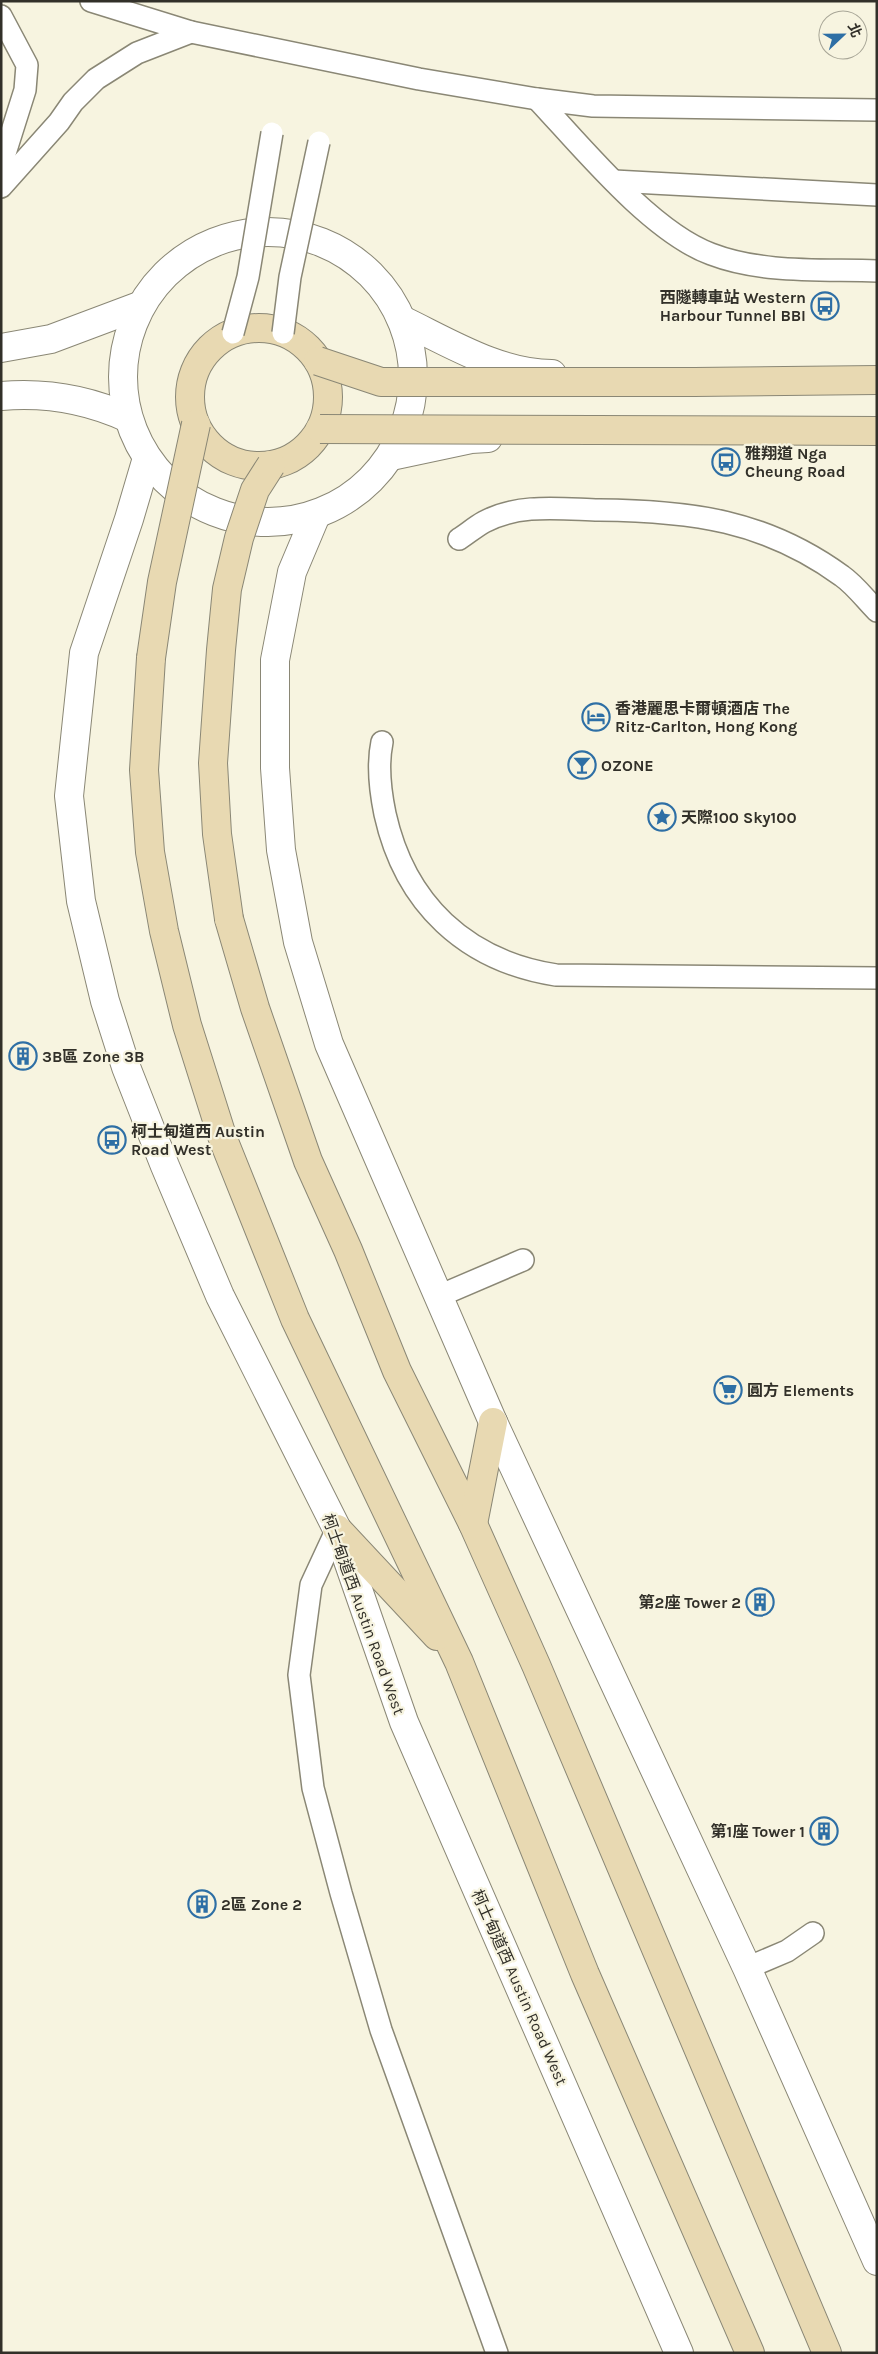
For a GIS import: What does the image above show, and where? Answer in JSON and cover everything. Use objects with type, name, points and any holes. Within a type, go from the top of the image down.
[{"type":"main road","points":[[250,329],[266,329],[283,333],[303,344],[318,361],[323,371],[328,395],[326,413],[320,429],[304,451],[288,460],[271,465],[252,466],[234,462],[219,453],[206,440],[196,424],[191,404],[192,382],[200,362],[214,345],[233,333],[250,329]]},
{"type":"main road","points":[[318,361],[381,382],[877,380]]},
{"type":"main road","points":[[196,424],[162,582],[151,658],[144,770],[150,852],[164,932],[186,1025],[223,1138],[288,1302],[333,1402],[459,1662],[585,1974],[750,2353]]},
{"type":"main road","points":[[320,429],[877,430]]},
{"type":"main road","points":[[271,465],[254,490],[239,538],[227,589],[221,650],[212,763],[217,834],[228,918],[258,1018],[308,1161],[348,1250],[397,1371],[473,1524],[536,1665],[827,2353]]},
{"type":"main road","points":[[473,1524],[494,1422]]},
{"type":"main road","points":[[336,1529],[425,1622],[459,1662]]},
{"type":"street","points":[[249,231],[293,232],[334,246],[368,270],[387,293],[402,320],[410,346],[413,389],[405,425],[391,456],[384,466],[354,495],[316,515],[290,521],[263,523],[236,519],[210,511],[172,487],[147,458],[128,418],[122,389],[123,358],[130,329],[139,306],[170,267],[207,243],[249,231]]},
{"type":"street","points":[[1,348],[51,339],[139,306]]},
{"type":"street","points":[[402,320],[464,350],[503,366],[542,374],[877,376]]},
{"type":"street","points":[[1,396],[27,394],[60,396],[91,403],[128,418]]},
{"type":"street","points":[[391,456],[471,440],[542,434],[877,436]]},
{"type":"street","name":"柯士甸道西 Austin Road West","points":[[147,458],[129,519],[84,653],[69,796],[81,902],[105,1001],[126,1067],[165,1166],[220,1296],[336,1529],[404,1722],[679,2353]]},
{"type":"street","points":[[316,515],[292,572],[275,660],[275,768],[281,850],[298,942],[329,1044],[494,1422],[746,1968],[877,2261]]},
{"type":"lane","points":[[91,1],[192,32],[419,79],[537,99],[594,106],[877,110]]},
{"type":"lane","points":[[1,16],[27,65],[25,90],[1,166]]},
{"type":"lane","points":[[1,187],[59,122],[73,102],[96,79],[137,53],[192,32]]},
{"type":"lane","points":[[537,99],[614,181],[644,209],[684,241],[711,254],[756,265],[877,271]]},
{"type":"lane","points":[[233,333],[248,277],[272,133]]},
{"type":"lane","points":[[283,333],[290,277],[319,142]]},
{"type":"lane","points":[[614,181],[877,195]]},
{"type":"lane","points":[[459,539],[484,522],[523,510],[652,510],[685,513],[718,519],[783,542],[844,577],[877,611]]},
{"type":"lane","points":[[382,742],[379,774],[382,800],[396,849],[407,873],[420,896],[438,917],[458,935],[480,950],[504,962],[530,971],[556,975],[877,978]]},
{"type":"lane","points":[[440,1296],[522,1260]]},
{"type":"lane","points":[[336,1529],[311,1585],[299,1675],[313,1788],[340,1893],[381,2030],[497,2353]]},
{"type":"lane","points":[[746,1968],[787,1951],[813,1933]]},
{"type":"place","name":"西隧轉車站 Western Harbour Tunnel BBI","points":[[825,306]]},
{"type":"place","name":"雅翔道 Nga Cheung Road","points":[[726,462]]},
{"type":"place","name":"香港麗思卡爾頓酒店 The Ritz-Carlton, Hong Kong","points":[[596,717]]},
{"type":"place","name":"OZONE","points":[[582,765]]},
{"type":"place","name":"天際100 Sky100","points":[[662,817]]},
{"type":"place","name":"3B區 Zone 3B","points":[[23,1056]]},
{"type":"place","name":"柯士甸道西 Austin Road West","points":[[112,1140]]},
{"type":"place","name":"圓方 Elements","points":[[728,1390]]},
{"type":"place","name":"第2座 Tower 2","points":[[760,1602]]},
{"type":"place","name":"第1座 Tower 1","points":[[824,1831]]},
{"type":"place","name":"2區 Zone 2","points":[[202,1904]]}]
